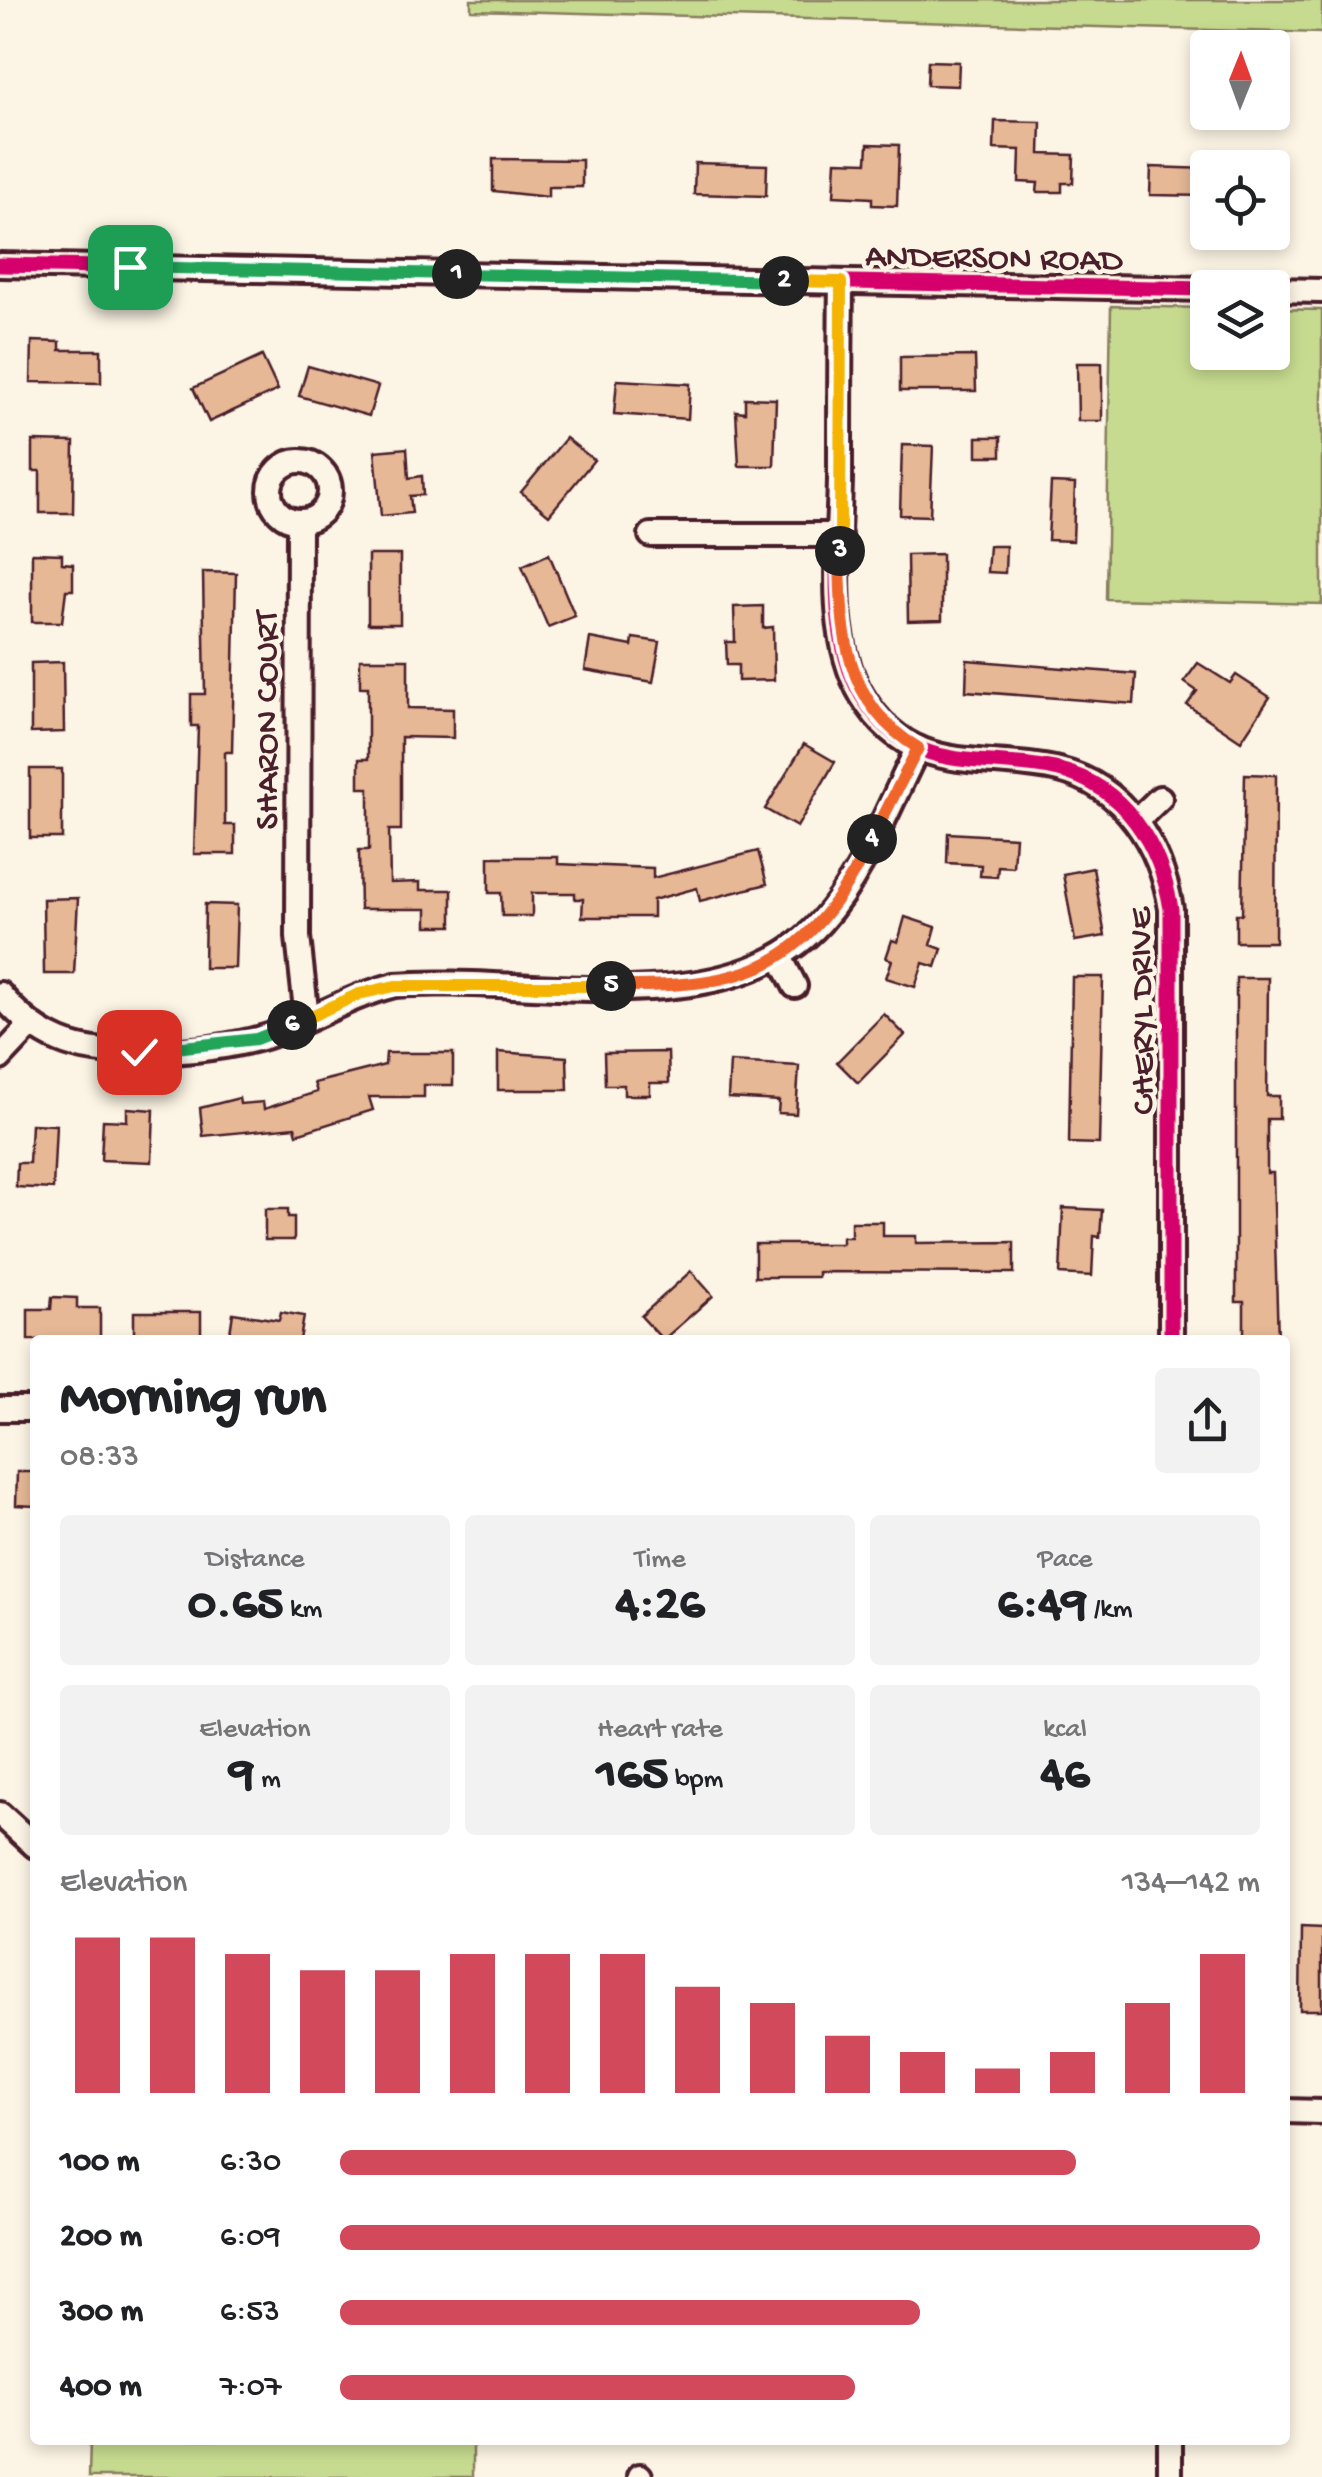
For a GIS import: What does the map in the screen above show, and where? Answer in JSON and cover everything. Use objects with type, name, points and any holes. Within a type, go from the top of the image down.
[{"type":"street","name":"ANDERSON ROAD","points":[[0,265],[1190,289]]},
{"type":"street","name":"CHERYL DRIVE","points":[[841,282],[841,627],[854,679],[887,726],[918,748],[978,764],[1059,770],[1104,790],[1136,820],[1158,856],[1170,908],[1171,1335]]},
{"type":"street","points":[[1290,290],[1322,291]]},
{"type":"street","points":[[293,462],[318,467],[330,488],[322,511],[299,521],[280,513],[270,494],[276,474],[293,462]]},
{"type":"street","name":"SHARON COURT","points":[[299,521],[298,937],[307,1019]]},
{"type":"street","points":[[651,535],[839,535]]},
{"type":"street","points":[[0,994],[31,1025],[71,1045],[139,1052],[256,1039],[359,994],[395,986],[674,987],[725,980],[780,957],[806,938],[835,905],[918,748]]},
{"type":"street","points":[[1136,820],[1160,798]]},
{"type":"street","points":[[780,957],[796,986]]},
{"type":"street","points":[[0,1058],[31,1025]]},
{"type":"street","points":[[0,1409],[30,1409]]},
{"type":"street","points":[[0,1814],[30,1841]]},
{"type":"street","points":[[1290,2112],[1322,2112]]},
{"type":"street","points":[[1170,2445],[1170,2477]]},
{"type":"green space","points":[[471,0],[1322,0],[1322,33],[1290,30],[471,10]]},
{"type":"green space","points":[[1111,306],[1190,308],[1190,370],[1290,370],[1290,309],[1322,310],[1322,604],[1106,599]]},
{"type":"green space","points":[[90,2445],[473,2445],[473,2477],[89,2477]]},
{"type":"building","points":[[928,61],[959,62],[958,86],[927,85]]},
{"type":"building","points":[[995,121],[1041,122],[1040,154],[1074,155],[1073,183],[1062,183],[1062,192],[1037,192],[1038,183],[1019,182],[1020,150],[994,149]]},
{"type":"building","points":[[868,144],[899,145],[897,206],[872,205],[872,198],[834,196],[836,161],[867,162]]},
{"type":"building","points":[[493,159],[582,160],[582,187],[548,187],[548,197],[493,191]]},
{"type":"building","points":[[695,163],[767,165],[766,196],[694,194]]},
{"type":"building","points":[[1151,167],[1190,168],[1190,196],[1150,195]]},
{"type":"building","points":[[32,341],[60,342],[60,350],[101,350],[101,383],[31,382]]},
{"type":"building","points":[[262,356],[278,390],[209,422],[193,388]]},
{"type":"building","points":[[975,356],[976,391],[900,391],[900,357]]},
{"type":"building","points":[[1077,363],[1102,363],[1102,421],[1078,421]]},
{"type":"building","points":[[308,366],[378,386],[369,416],[299,396]]},
{"type":"building","points":[[617,380],[690,384],[688,419],[614,414]]},
{"type":"building","points":[[745,398],[776,399],[774,466],[739,466],[736,411],[745,412]]},
{"type":"building","points":[[977,437],[1001,437],[1001,456],[977,456]]},
{"type":"building","points":[[566,438],[594,460],[549,515],[521,492]]},
{"type":"building","points":[[33,441],[74,442],[73,513],[40,513],[40,471],[33,471]]},
{"type":"building","points":[[902,445],[933,446],[930,516],[900,515]]},
{"type":"building","points":[[407,448],[409,478],[422,476],[423,495],[410,496],[412,513],[381,516],[375,451]]},
{"type":"building","points":[[1051,483],[1075,484],[1073,541],[1048,540]]},
{"type":"building","points":[[989,546],[1006,546],[1005,573],[987,572]]},
{"type":"building","points":[[32,553],[62,554],[62,563],[73,564],[73,590],[66,590],[62,622],[32,622]]},
{"type":"building","points":[[549,554],[575,616],[548,627],[522,566]]},
{"type":"building","points":[[942,554],[942,620],[908,621],[907,555]]},
{"type":"building","points":[[368,555],[400,555],[400,624],[368,624]]},
{"type":"building","points":[[203,572],[236,573],[232,752],[225,752],[225,825],[235,825],[235,854],[194,854],[198,726],[191,726],[191,694],[205,694]]},
{"type":"building","points":[[763,606],[763,628],[773,627],[774,680],[738,681],[738,665],[727,665],[726,642],[735,642],[734,607]]},
{"type":"building","points":[[590,638],[632,646],[633,638],[660,642],[653,682],[585,670]]},
{"type":"building","points":[[360,659],[408,659],[408,708],[453,709],[453,738],[401,737],[401,830],[389,830],[390,883],[420,882],[420,890],[452,890],[452,926],[427,926],[427,909],[360,909],[359,850],[369,850],[369,788],[359,788],[359,759],[368,759],[368,687],[360,687]]},
{"type":"building","points":[[967,660],[1136,674],[1134,704],[966,691]]},
{"type":"building","points":[[63,662],[64,732],[31,733],[31,663]]},
{"type":"building","points":[[1198,663],[1230,683],[1236,675],[1270,697],[1241,741],[1187,705],[1197,691],[1184,682]]},
{"type":"building","points":[[804,744],[835,762],[797,827],[765,809]]},
{"type":"building","points":[[30,769],[62,769],[62,838],[30,838]]},
{"type":"building","points":[[1245,774],[1276,775],[1275,942],[1236,942],[1236,914],[1242,914]]},
{"type":"building","points":[[948,833],[1015,837],[1013,867],[998,866],[997,877],[980,876],[981,865],[947,863]]},
{"type":"building","points":[[758,851],[767,884],[700,901],[697,888],[653,900],[653,917],[582,917],[583,899],[575,899],[575,893],[532,893],[532,916],[502,916],[501,893],[489,893],[489,857],[558,857],[558,864],[653,868],[653,878]]},
{"type":"building","points":[[1093,868],[1105,936],[1075,941],[1063,874]]},
{"type":"building","points":[[78,898],[74,974],[44,974],[43,899]]},
{"type":"building","points":[[205,904],[237,905],[235,968],[204,968]]},
{"type":"building","points":[[905,917],[936,927],[931,945],[942,949],[936,967],[923,963],[915,987],[886,978],[892,960],[886,958],[892,940],[898,942]]},
{"type":"building","points":[[1072,977],[1103,977],[1099,1144],[1069,1143]]},
{"type":"building","points":[[1236,978],[1268,978],[1267,1096],[1279,1096],[1279,1119],[1267,1119],[1267,1173],[1273,1173],[1278,1335],[1244,1335],[1244,1302],[1236,1302]]},
{"type":"building","points":[[884,1014],[905,1035],[858,1083],[837,1062]]},
{"type":"building","points":[[498,1052],[567,1057],[568,1090],[498,1090]]},
{"type":"building","points":[[668,1052],[669,1083],[650,1083],[650,1095],[624,1095],[624,1085],[605,1085],[604,1053]]},
{"type":"building","points":[[386,1053],[453,1053],[453,1085],[424,1085],[424,1097],[369,1097],[373,1110],[297,1134],[295,1127],[203,1136],[200,1108],[239,1098],[240,1104],[263,1102],[264,1109],[317,1092],[314,1083],[385,1065]]},
{"type":"building","points":[[730,1062],[799,1066],[796,1114],[778,1113],[779,1101],[728,1098]]},
{"type":"building","points":[[127,1108],[154,1110],[152,1162],[101,1160],[103,1120],[127,1121]]},
{"type":"building","points":[[31,1124],[56,1125],[53,1189],[16,1187],[17,1163],[29,1163]]},
{"type":"building","points":[[1063,1208],[1102,1210],[1100,1237],[1094,1236],[1092,1276],[1060,1274]]},
{"type":"building","points":[[265,1209],[288,1209],[288,1217],[294,1217],[294,1240],[265,1240]]},
{"type":"building","points":[[851,1222],[883,1222],[883,1236],[916,1236],[916,1243],[1014,1242],[1014,1273],[818,1272],[818,1277],[755,1277],[755,1244],[842,1244],[842,1237],[851,1237]]},
{"type":"building","points":[[691,1271],[713,1296],[669,1335],[658,1335],[641,1316]]},
{"type":"building","points":[[52,1297],[77,1298],[77,1308],[100,1308],[100,1335],[30,1335],[28,1340],[28,1309],[51,1309]]},
{"type":"building","points":[[134,1312],[201,1312],[201,1335],[134,1335]]},
{"type":"building","points":[[281,1312],[304,1316],[301,1335],[230,1335],[233,1313],[279,1320]]},
{"type":"building","points":[[17,1472],[30,1472],[30,1506],[16,1505]]},
{"type":"building","points":[[1301,1928],[1322,1929],[1322,2010],[1300,2010]]},
{"type":"cycle path","points":[[0,265],[1190,289]]},
{"type":"cycle path","points":[[841,282],[837,590],[843,646],[862,696],[882,723],[926,752],[1059,770],[1103,790],[1136,822],[1166,886],[1171,909],[1171,1335]]},
{"type":"route","points":[[130,267],[841,282],[841,627],[862,695],[887,726],[918,748],[854,876],[835,905],[806,938],[748,974],[674,987],[424,983],[395,986],[359,994],[256,1039],[139,1052]]}]
